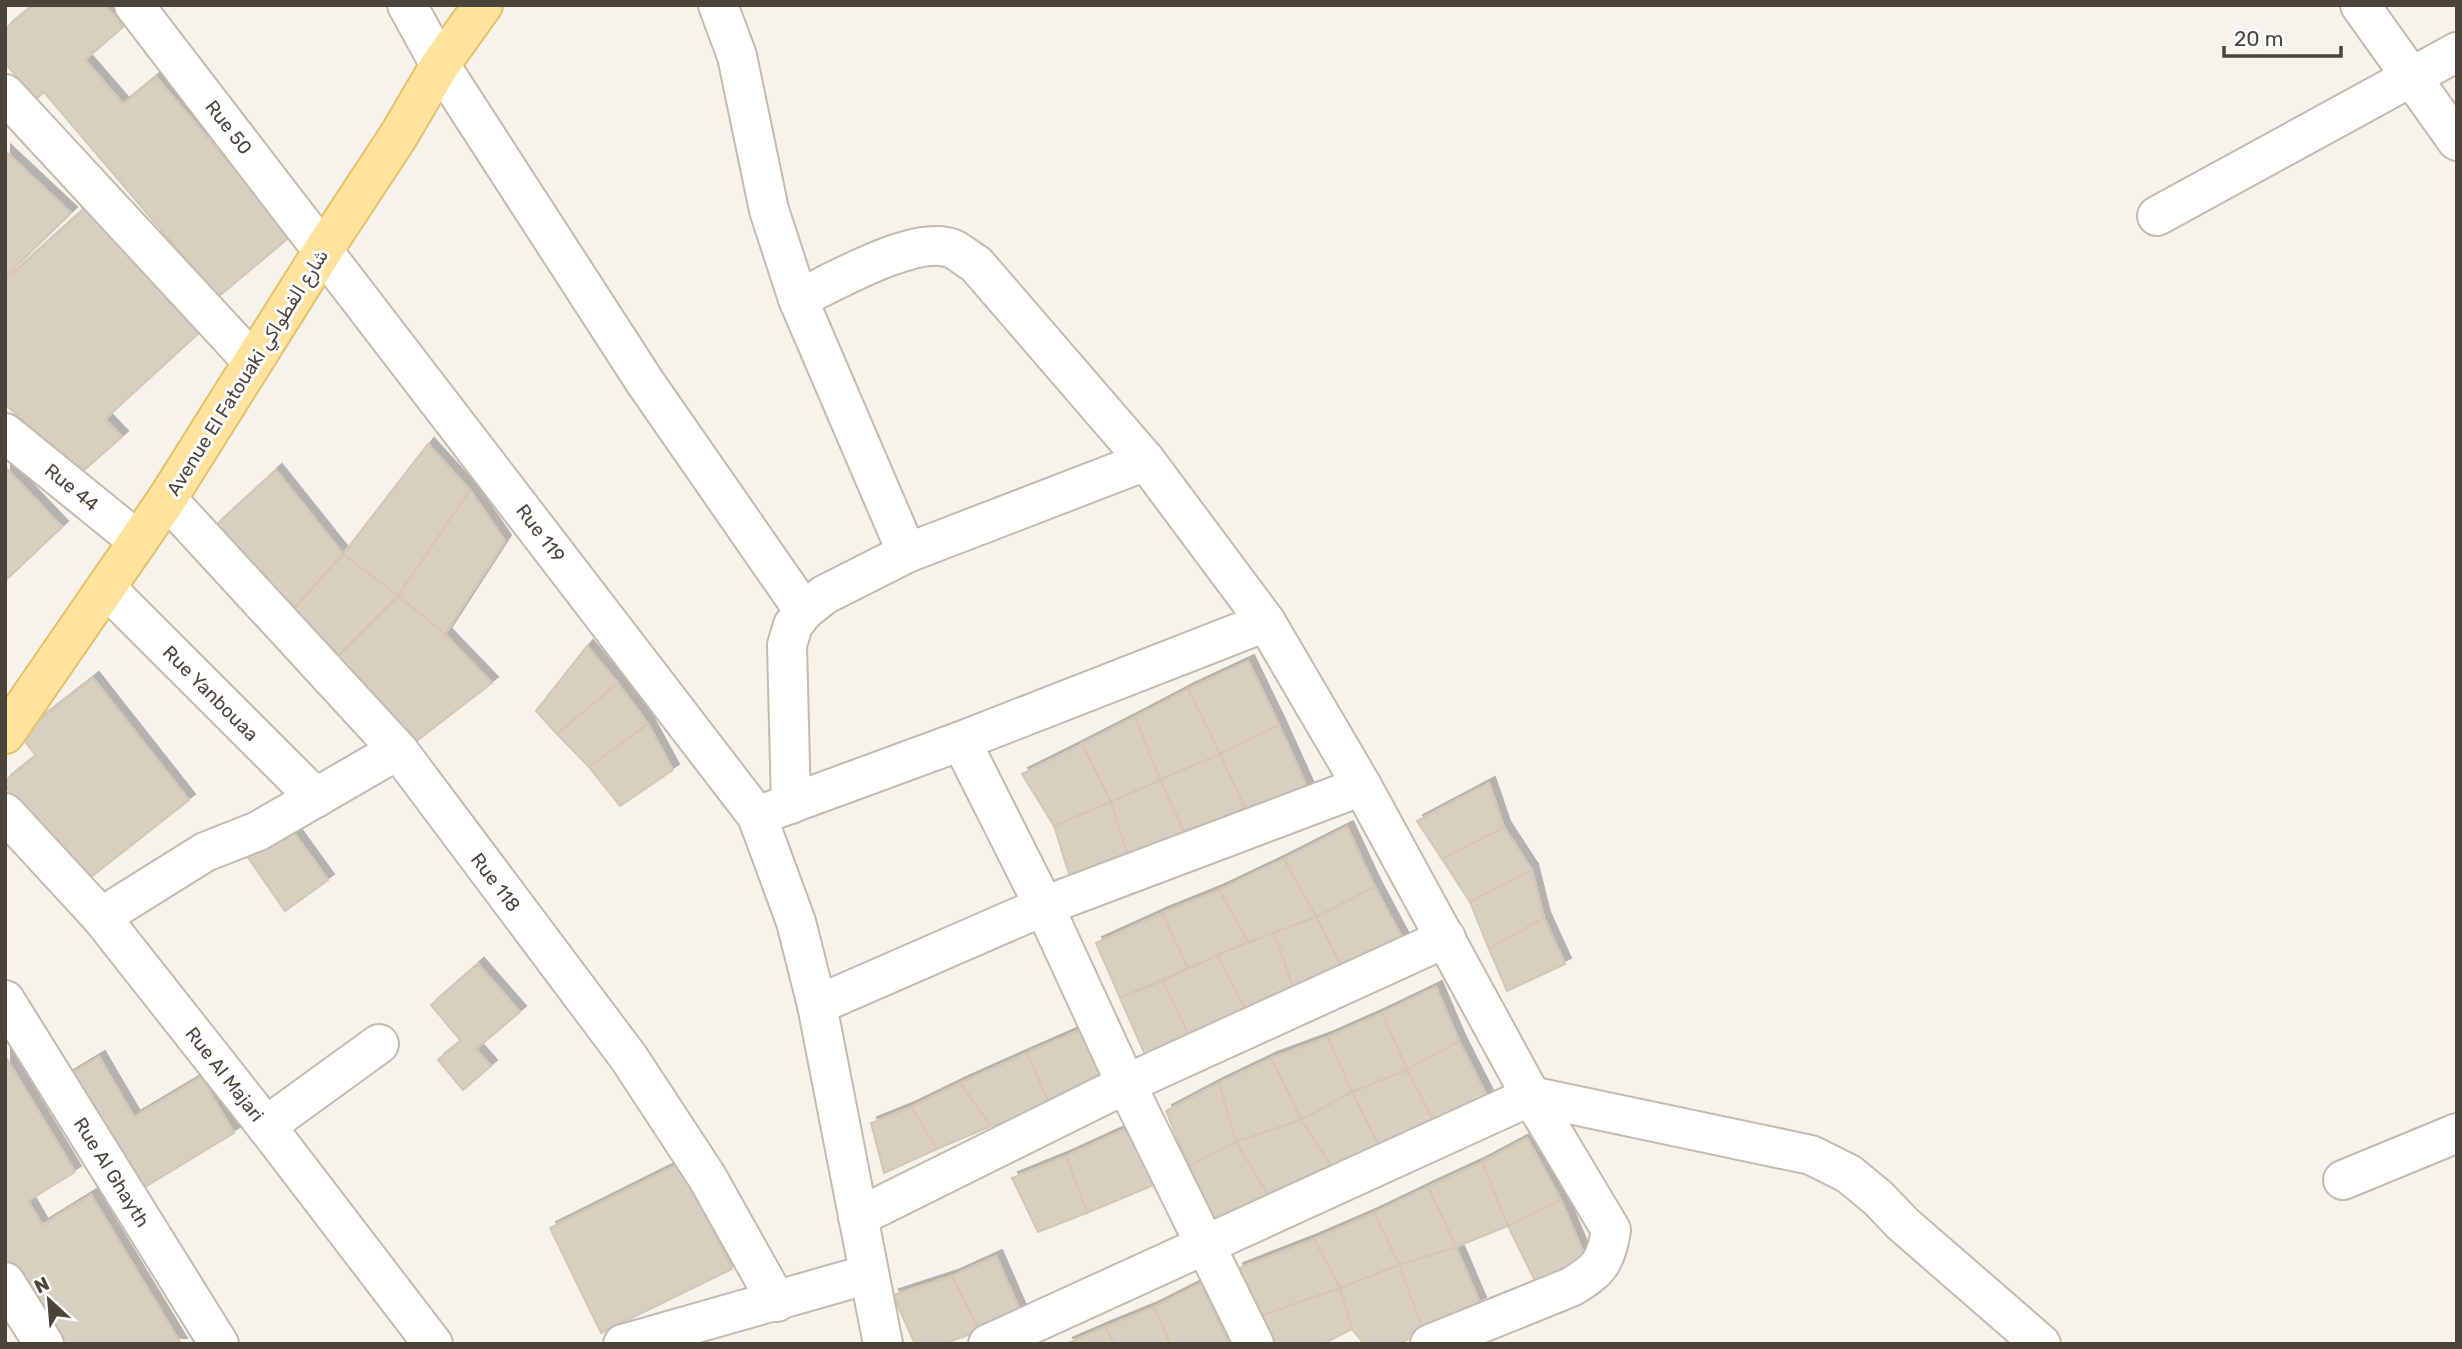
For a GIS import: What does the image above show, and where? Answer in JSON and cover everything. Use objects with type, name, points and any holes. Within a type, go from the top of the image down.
[{"type":"main road","name":"Avenue El Fatouaki شارع الفطواكي","points":[[5,734],[167,499],[399,135],[440,65],[483,5]]},
{"type":"street","name":"Rue 50","points":[[134,5],[324,249]]},
{"type":"street","points":[[407,5],[440,65],[645,382],[804,611]]},
{"type":"street","points":[[718,5],[737,56],[769,210],[798,299],[907,553]]},
{"type":"street","points":[[2360,5],[2457,141]]},
{"type":"street","points":[[2157,216],[2457,52]]},
{"type":"street","points":[[5,94],[253,362]]},
{"type":"street","points":[[798,299],[884,258],[927,245],[951,248],[976,264],[1146,461],[1266,622],[1362,786],[1531,1096],[1611,1230],[1607,1252],[1592,1274],[1571,1287],[1430,1344]]},
{"type":"street","name":"Rue 119","points":[[324,249],[774,810]]},
{"type":"street","name":"Rue 44","points":[[5,433],[138,541]]},
{"type":"street","points":[[883,1344],[817,1004],[796,922],[774,810],[787,645],[793,625],[804,611],[824,595],[907,553],[1146,461]]},
{"type":"street","name":"Rue 118","points":[[167,499],[398,750],[629,1058],[707,1177],[778,1302]]},
{"type":"street","name":"Rue Yanbouaa","points":[[106,588],[316,798]]},
{"type":"street","points":[[774,810],[961,741],[1266,622]]},
{"type":"street","points":[[961,741],[1044,906],[1126,1084],[1254,1344]]},
{"type":"street","points":[[102,917],[205,852],[258,831],[398,750]]},
{"type":"street","points":[[817,1004],[1044,906],[1362,786]]},
{"type":"street","name":"Rue Al Majari","points":[[5,813],[102,917],[433,1344]]},
{"type":"street","points":[[858,1217],[1126,1084],[1446,938]]},
{"type":"street","name":"Rue Al Ghayth","points":[[5,1000],[219,1344]]},
{"type":"street","points":[[266,1126],[379,1044]]},
{"type":"street","points":[[988,1344],[1531,1096],[1811,1154],[1849,1174],[2041,1344]]},
{"type":"street","points":[[2343,1180],[2457,1133]]},
{"type":"street","points":[[634,1342],[869,1274]]},
{"type":"street","points":[[5,1282],[44,1344]]},
{"type":"building","points":[[33,5],[105,5],[123,27],[85,60],[123,104],[156,77],[291,236],[218,297],[44,92],[36,99],[5,63],[5,29]]},
{"type":"building","points":[[5,151],[71,213],[5,277]]},
{"type":"building","points":[[85,208],[199,333],[105,419],[122,437],[81,473],[5,404],[5,280]]},
{"type":"building","points":[[428,444],[470,490],[398,596],[343,554]]},
{"type":"building","points":[[5,467],[62,527],[5,581]]},
{"type":"building","points":[[276,470],[343,554],[292,611],[216,525]]},
{"type":"building","points":[[470,490],[505,541],[445,634],[398,596]]},
{"type":"building","points":[[343,554],[398,596],[336,658],[292,611]]},
{"type":"building","points":[[398,596],[445,634],[492,683],[410,746],[336,658]]},
{"type":"building","points":[[587,646],[618,683],[557,734],[536,711]]},
{"type":"building","points":[[1248,661],[1279,725],[1220,754],[1188,689]]},
{"type":"building","points":[[93,678],[189,800],[82,884],[5,786],[5,781],[36,756],[20,735]]},
{"type":"building","points":[[618,683],[648,724],[589,767],[557,734]]},
{"type":"building","points":[[1188,689],[1220,754],[1160,780],[1135,717]]},
{"type":"building","points":[[1135,717],[1160,780],[1111,802],[1082,744]]},
{"type":"building","points":[[648,724],[673,770],[620,806],[589,767]]},
{"type":"building","points":[[1279,725],[1308,789],[1248,815],[1220,754]]},
{"type":"building","points":[[1082,744],[1111,802],[1054,826],[1022,774]]},
{"type":"building","points":[[1220,754],[1248,815],[1189,842],[1160,780]]},
{"type":"building","points":[[1160,780],[1189,842],[1131,866],[1111,802]]},
{"type":"building","points":[[1489,783],[1504,827],[1442,859],[1417,821]]},
{"type":"building","points":[[1111,802],[1131,866],[1074,890],[1054,826]]},
{"type":"building","points":[[289,826],[328,880],[285,911],[247,856]]},
{"type":"building","points":[[1347,827],[1375,887],[1316,917],[1284,859]]},
{"type":"building","points":[[1504,827],[1532,870],[1470,902],[1442,859]]},
{"type":"building","points":[[1284,859],[1316,917],[1248,942],[1219,890]]},
{"type":"building","points":[[1532,870],[1544,918],[1489,949],[1470,902]]},
{"type":"building","points":[[1375,887],[1407,947],[1348,978],[1316,917]]},
{"type":"building","points":[[1219,890],[1248,942],[1188,968],[1162,913]]},
{"type":"building","points":[[1162,913],[1188,968],[1120,998],[1096,943]]},
{"type":"building","points":[[1316,917],[1348,978],[1296,996],[1274,933]]},
{"type":"building","points":[[1544,918],[1565,964],[1507,991],[1489,949]]},
{"type":"building","points":[[1274,933],[1296,996],[1252,1022],[1217,955]]},
{"type":"building","points":[[1217,955],[1252,1022],[1193,1044],[1163,981]]},
{"type":"building","points":[[478,964],[520,1012],[476,1049],[491,1066],[463,1090],[438,1060],[461,1041],[431,1005]]},
{"type":"building","points":[[1163,981],[1193,1044],[1149,1064],[1120,998]]},
{"type":"building","points":[[1436,987],[1459,1041],[1407,1070],[1382,1013]]},
{"type":"building","points":[[1382,1013],[1407,1070],[1352,1092],[1328,1037]]},
{"type":"building","points":[[1082,1029],[1106,1086],[1051,1108],[1027,1053]]},
{"type":"building","points":[[1328,1037],[1352,1092],[1301,1120],[1271,1058]]},
{"type":"building","points":[[1459,1041],[1490,1102],[1437,1127],[1407,1070]]},
{"type":"building","points":[[1027,1053],[1051,1108],[991,1126],[960,1083]]},
{"type":"building","points":[[5,1056],[75,1172],[28,1201],[42,1225],[91,1195],[181,1344],[55,1344],[5,1262]]},
{"type":"building","points":[[99,1057],[134,1117],[201,1077],[234,1133],[130,1196],[61,1080]]},
{"type":"building","points":[[1271,1058],[1301,1120],[1236,1142],[1219,1083]]},
{"type":"building","points":[[1407,1070],[1437,1127],[1382,1152],[1352,1092]]},
{"type":"building","points":[[960,1083],[991,1126],[937,1149],[911,1107]]},
{"type":"building","points":[[1219,1083],[1236,1142],[1189,1166],[1166,1111]]},
{"type":"building","points":[[1352,1092],[1382,1152],[1335,1172],[1301,1120]]},
{"type":"building","points":[[911,1107],[937,1149],[884,1173],[871,1123]]},
{"type":"building","points":[[1301,1120],[1335,1172],[1272,1202],[1236,1142]]},
{"type":"building","points":[[1125,1129],[1154,1185],[1087,1213],[1066,1156]]},
{"type":"building","points":[[1527,1138],[1561,1200],[1508,1226],[1482,1162]]},
{"type":"building","points":[[1236,1142],[1272,1202],[1211,1227],[1189,1166]]},
{"type":"building","points":[[1066,1156],[1087,1213],[1038,1232],[1012,1178]]},
{"type":"building","points":[[1482,1162],[1508,1226],[1456,1247],[1428,1187]]},
{"type":"building","points":[[680,1163],[732,1269],[601,1333],[550,1228]]},
{"type":"building","points":[[1428,1187],[1456,1247],[1399,1265],[1374,1213]]},
{"type":"building","points":[[1561,1200],[1586,1259],[1535,1281],[1508,1226]]},
{"type":"building","points":[[1374,1213],[1399,1265],[1340,1288],[1314,1239]]},
{"type":"building","points":[[1314,1239],[1340,1288],[1254,1318],[1237,1269]]},
{"type":"building","points":[[1456,1247],[1480,1303],[1424,1332],[1399,1265]]},
{"type":"building","points":[[996,1256],[1021,1313],[979,1331],[952,1276]]},
{"type":"building","points":[[1399,1265],[1424,1332],[1398,1344],[1364,1344],[1352,1329],[1340,1288]]},
{"type":"building","points":[[952,1276],[979,1331],[943,1344],[915,1344],[893,1295]]},
{"type":"building","points":[[1201,1283],[1229,1344],[1170,1344],[1154,1307]]},
{"type":"building","points":[[1340,1288],[1352,1329],[1323,1344],[1271,1344],[1254,1318]]},
{"type":"building","points":[[1154,1307],[1170,1344],[1114,1344],[1105,1327]]},
{"type":"building","points":[[1105,1327],[1114,1344],[1066,1344]]}]
